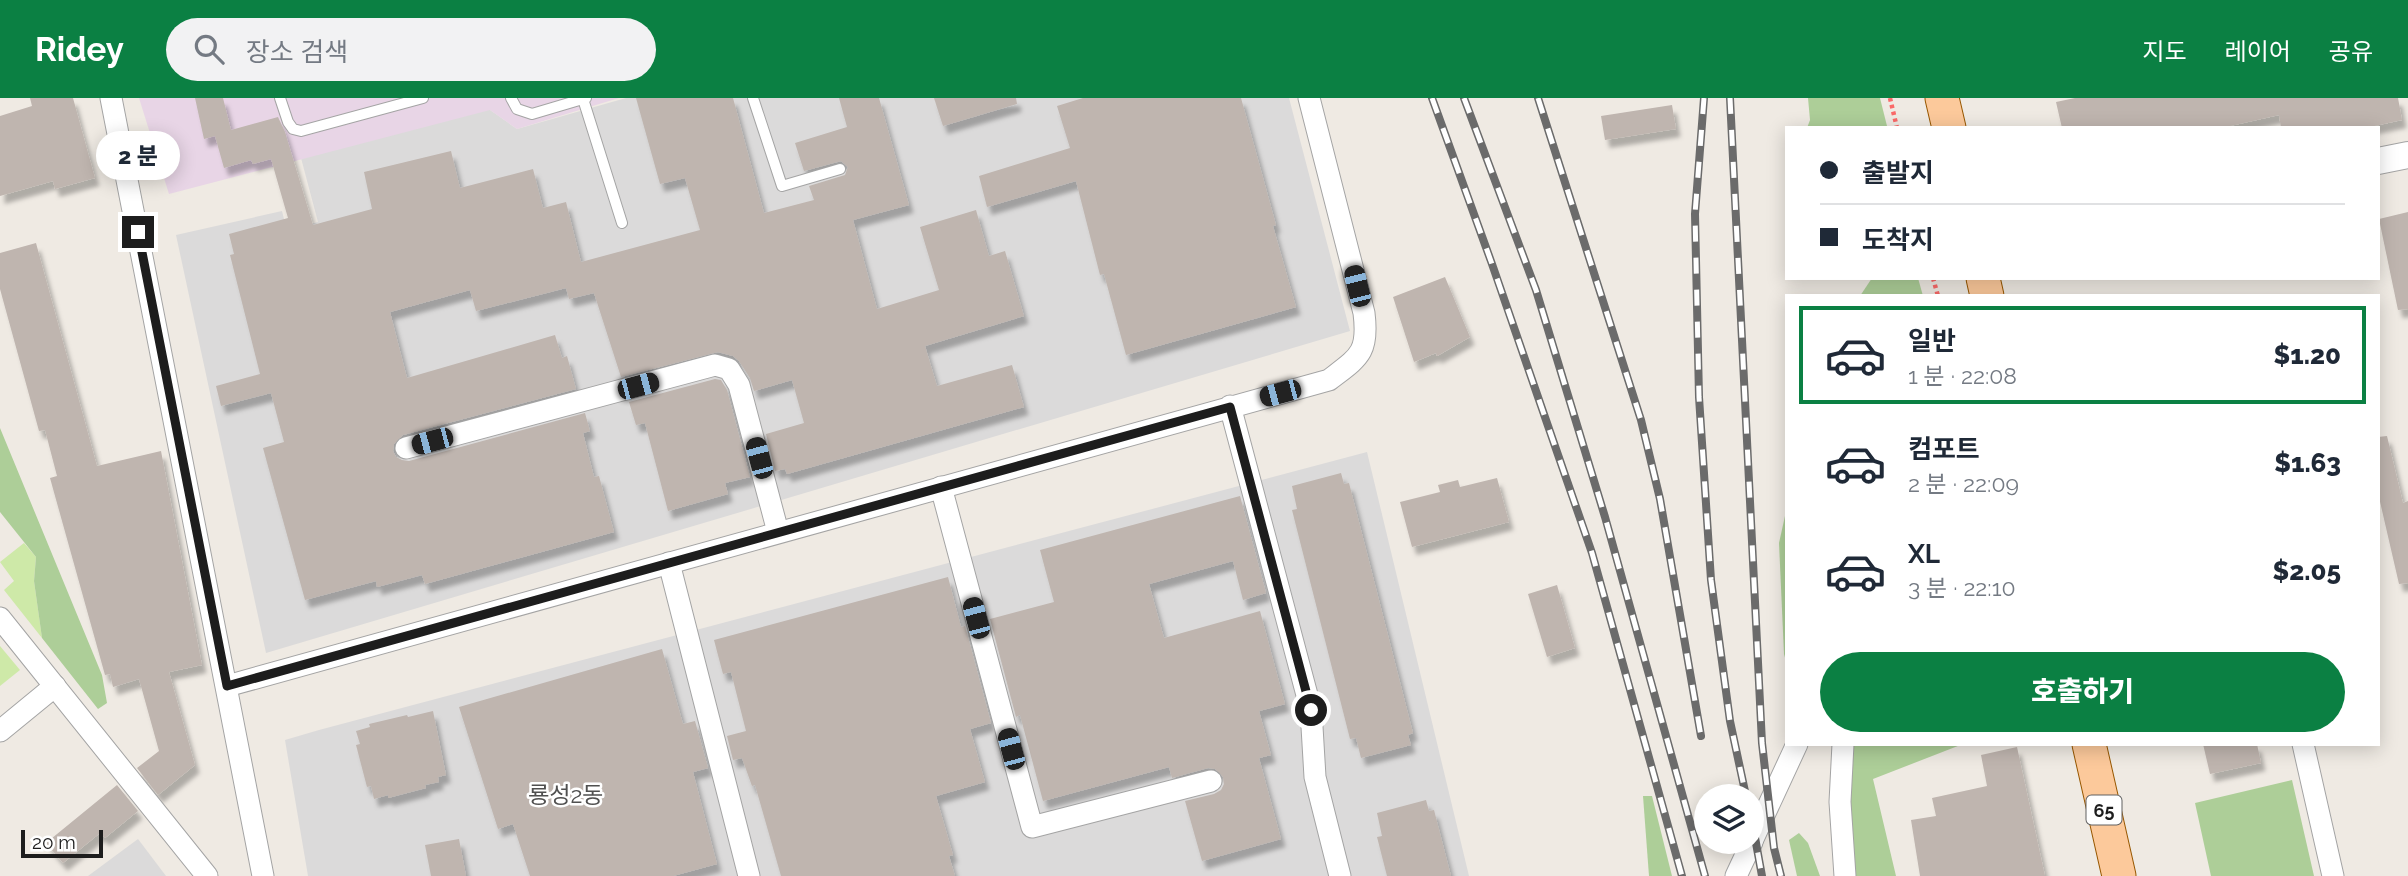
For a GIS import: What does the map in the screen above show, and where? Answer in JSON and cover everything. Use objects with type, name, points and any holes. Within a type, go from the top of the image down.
[{"type":"main road","points":[[1942,98],[1949,126]]},
{"type":"main road","name":"65","points":[[2089,746],[2119,876]]},
{"type":"street","points":[[111,98],[263,876]]},
{"type":"street","points":[[227,686],[1329,380],[1362,352],[1367,335],[1364,313],[1309,98]]},
{"type":"street","points":[[2380,161],[2408,155]]},
{"type":"street","points":[[406,448],[715,365],[729,369],[739,384],[778,532]]},
{"type":"street","points":[[1230,407],[1311,710],[1315,778],[1340,876]]},
{"type":"street","points":[[941,487],[1032,827],[1211,781]]},
{"type":"street","points":[[669,563],[749,876]]},
{"type":"street","points":[[0,618],[206,876]]},
{"type":"street","points":[[0,731],[55,686]]},
{"type":"street","points":[[1764,816],[1796,746]]},
{"type":"street","points":[[1843,746],[1840,802],[1845,876]]},
{"type":"street","points":[[2304,746],[2333,876]]},
{"type":"street","points":[[1737,876],[1747,854]]},
{"type":"lane","points":[[280,98],[288,122],[293,129],[301,131],[423,98]]},
{"type":"lane","points":[[511,98],[517,109],[532,114],[584,99],[622,223]]},
{"type":"lane","points":[[753,98],[782,186],[840,169]]},
{"type":"path","points":[[1891,98],[1896,126]]},
{"type":"shaded area","points":[[139,98],[619,98],[517,129],[490,110],[169,194]]},
{"type":"shaded area","points":[[473,98],[517,129],[626,98],[1289,98],[1350,331],[266,653],[176,235],[282,211],[287,231],[318,222],[297,143]]},
{"type":"shaded area","points":[[1367,452],[1469,876],[308,876],[285,740]]},
{"type":"shaded area","points":[[138,839],[166,876],[88,876]]},
{"type":"green space","points":[[1808,98],[1880,98],[1887,126],[1808,126],[1810,120]]},
{"type":"green space","points":[[1871,280],[1919,280],[1922,294],[1861,294]]},
{"type":"green space","points":[[0,428],[102,675],[107,703],[98,709],[42,638],[34,581],[36,557],[0,512]]},
{"type":"green space","points":[[1785,516],[1785,658],[1784,654],[1779,543]]},
{"type":"green space","points":[[24,543],[36,557],[34,581],[42,638],[4,590],[14,581],[0,562]]},
{"type":"green space","points":[[0,646],[20,670],[0,686]]},
{"type":"green space","points":[[1850,746],[1958,746],[1873,779],[1896,876],[1854,876],[1848,804]]},
{"type":"green space","points":[[2292,780],[2314,876],[2211,876],[2195,803]]},
{"type":"green space","points":[[1643,796],[1652,796],[1672,876],[1649,876]]},
{"type":"green space","points":[[1799,833],[1808,843],[1820,876],[1797,876],[1789,840]]},
{"type":"building","points":[[30,98],[73,98],[95,178],[55,189],[53,181],[0,196],[0,116],[32,106]]},
{"type":"building","points":[[195,98],[223,98],[231,130],[278,117],[313,225],[372,209],[364,172],[451,151],[460,188],[533,169],[543,208],[566,202],[581,262],[700,230],[685,178],[660,184],[636,98],[733,98],[764,213],[814,200],[809,186],[845,175],[848,167],[841,161],[804,171],[795,143],[847,127],[839,98],[879,98],[909,205],[853,220],[877,309],[939,290],[920,227],[976,210],[989,256],[1005,251],[1024,316],[925,346],[937,386],[1012,365],[1024,407],[787,474],[785,469],[775,471],[766,434],[804,423],[792,380],[754,391],[750,378],[739,361],[733,356],[718,352],[621,377],[594,293],[569,299],[566,288],[476,311],[470,290],[390,312],[407,378],[555,335],[562,358],[567,356],[576,389],[403,435],[394,444],[396,457],[409,461],[585,413],[590,431],[583,433],[594,477],[599,476],[614,532],[425,584],[422,575],[377,587],[376,581],[305,600],[263,448],[284,442],[271,393],[221,406],[216,386],[260,374],[230,255],[234,254],[229,234],[288,218],[271,159],[253,164],[251,160],[224,168],[215,136],[204,139]]},
{"type":"building","points":[[934,98],[1016,98],[1017,104],[943,126]]},
{"type":"building","points":[[1083,98],[1241,98],[1296,307],[1126,355],[1104,274],[1100,275],[1076,181],[987,207],[979,176],[1070,148],[1057,106]]},
{"type":"building","points":[[2075,98],[2398,98],[2402,120],[2374,126],[2281,126],[2279,115],[2230,126],[2062,126],[2056,102]]},
{"type":"building","points":[[1672,105],[1676,129],[1605,140],[1601,116]]},
{"type":"building","points":[[2408,212],[2408,309],[2398,310],[2380,219]]},
{"type":"building","points":[[36,243],[97,466],[161,451],[202,665],[169,672],[195,765],[158,795],[137,768],[159,751],[139,679],[113,687],[110,674],[105,675],[50,478],[57,476],[45,430],[39,431],[0,289],[0,253]]},
{"type":"building","points":[[1445,277],[1470,337],[1437,356],[1436,353],[1414,362],[1393,297]]},
{"type":"building","points":[[715,379],[721,380],[727,390],[750,477],[725,483],[728,494],[668,511],[645,423],[636,425],[629,402]]},
{"type":"building","points":[[2387,436],[2403,503],[2408,501],[2408,583],[2399,584],[2380,502],[2380,437]]},
{"type":"building","points":[[1341,473],[1344,484],[1349,483],[1413,733],[1408,735],[1411,745],[1361,758],[1356,738],[1350,739],[1292,510],[1297,509],[1292,486]]},
{"type":"building","points":[[1497,478],[1509,522],[1412,547],[1400,502],[1440,492],[1438,485],[1458,480],[1460,487]]},
{"type":"building","points":[[1240,496],[1266,593],[1243,600],[1233,561],[1149,584],[1164,638],[1260,611],[1285,704],[1259,711],[1271,755],[1259,758],[1281,839],[1202,861],[1185,801],[1221,790],[1223,777],[1215,769],[1208,768],[1172,778],[1169,767],[1043,801],[1020,715],[1016,717],[990,619],[1054,602],[1040,550]]},
{"type":"building","points":[[948,577],[961,627],[965,626],[991,723],[970,729],[985,782],[936,796],[953,855],[949,856],[955,876],[781,876],[755,785],[752,786],[742,758],[733,760],[727,736],[746,731],[731,672],[723,674],[714,640]]},
{"type":"building","points":[[1557,585],[1575,648],[1547,657],[1528,594]]},
{"type":"building","points":[[662,649],[683,724],[695,721],[708,768],[693,772],[717,864],[673,876],[530,876],[513,824],[498,829],[459,707]]},
{"type":"building","points":[[433,711],[446,775],[438,777],[439,782],[425,785],[426,788],[374,799],[371,786],[367,787],[356,745],[360,744],[356,731],[370,727],[369,724]]},
{"type":"building","points":[[2203,746],[2257,746],[2261,763],[2210,774]]},
{"type":"building","points":[[2017,747],[2045,876],[1920,876],[1911,820],[1936,816],[1932,798],[1987,786],[1981,755]]},
{"type":"building","points":[[117,785],[138,811],[105,838],[100,833],[63,863],[46,843]]},
{"type":"building","points":[[1426,800],[1429,811],[1434,810],[1451,876],[1387,876],[1377,837],[1382,836],[1377,813]]},
{"type":"building","points":[[459,839],[466,876],[431,876],[425,845]]},
{"type":"railway","points":[[1432,98],[1592,553],[1682,876]]},
{"type":"railway","points":[[1464,98],[1536,290],[1605,517],[1705,876]]},
{"type":"railway","points":[[1538,98],[1641,420],[1660,499],[1701,736]]},
{"type":"railway","points":[[1704,98],[1695,214],[1699,397],[1711,580],[1730,721],[1743,784]]},
{"type":"railway","points":[[1730,98],[1762,743],[1774,848],[1781,876]]},
{"type":"railway","points":[[1758,854],[1762,876]]},
{"type":"district","name":"룡성2동","points":[[566,794]]},
{"type":"route","points":[[138,232],[227,686],[1230,407],[1311,710]]}]
